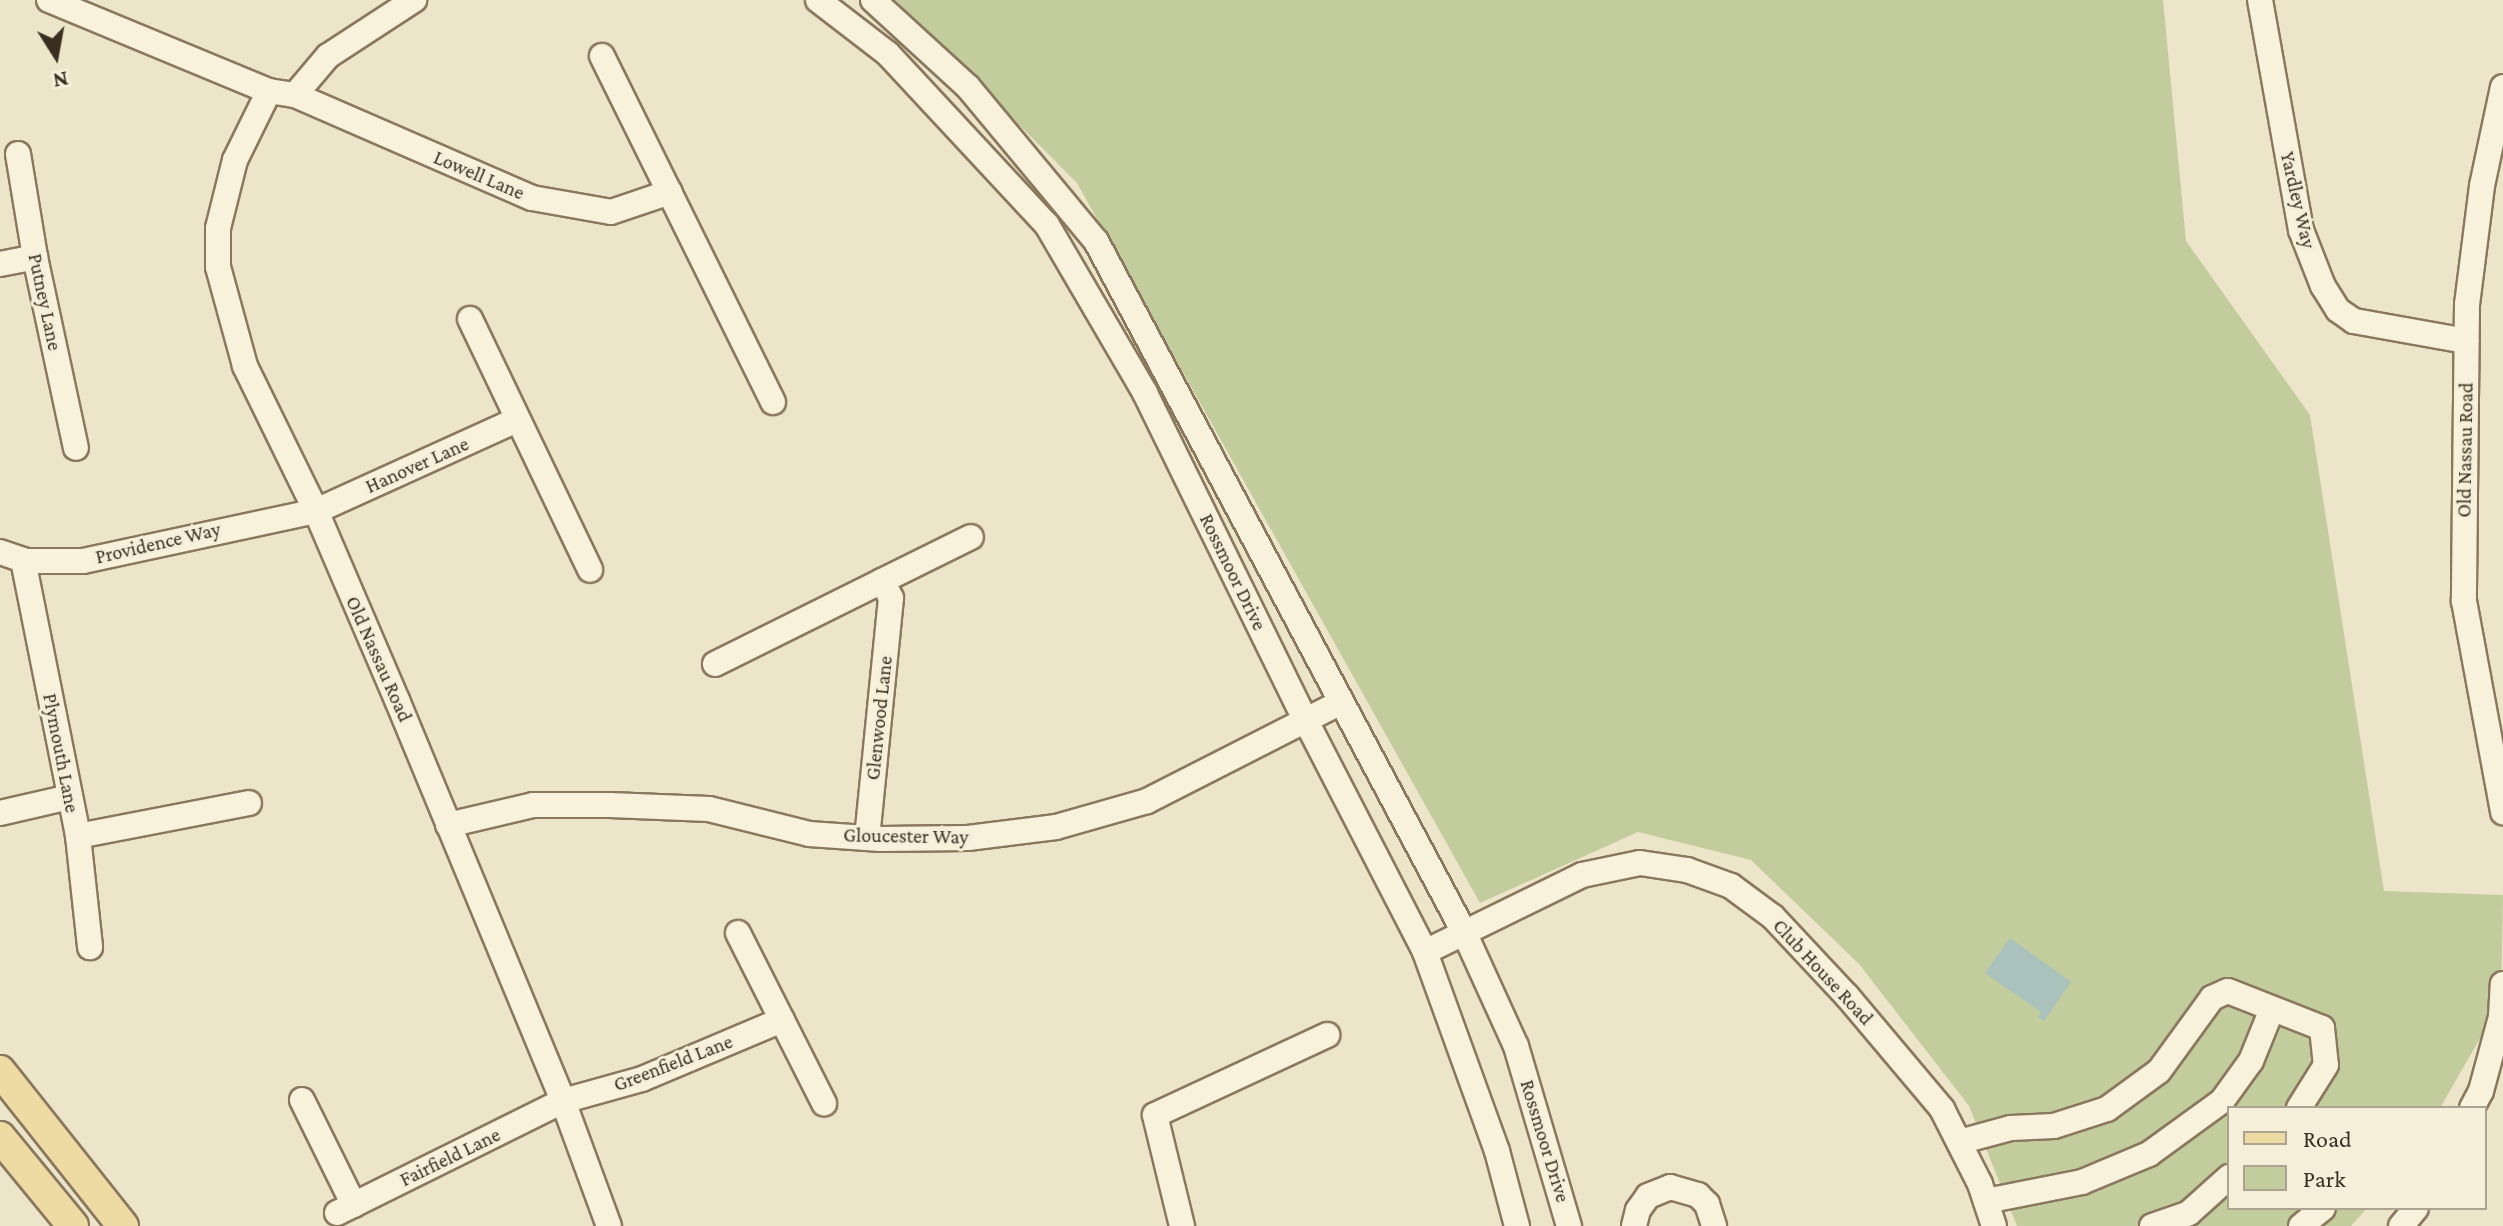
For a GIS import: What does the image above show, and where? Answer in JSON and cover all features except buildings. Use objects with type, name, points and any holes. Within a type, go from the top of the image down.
[{"type":"main road","points":[[0,1071],[123,1226]]},
{"type":"main road","points":[[0,1137],[73,1226]]},
{"type":"street","points":[[295,95],[328,56],[414,0]]},
{"type":"street","name":"Rossmoor Drive","points":[[818,0],[888,54],[1047,225],[1145,393],[1306,721],[1425,952],[1497,1151],[1517,1226]]},
{"type":"street","name":"Rossmoor Drive","points":[[873,0],[968,87],[1096,241],[1464,932],[1516,1046],[1569,1226]]},
{"type":"street","name":"Yardley Way","points":[[2260,0],[2301,230],[2323,286],[2338,310],[2354,321],[2466,341]]},
{"type":"street","points":[[63,3],[269,91]]},
{"type":"street","points":[[602,56],[773,402]]},
{"type":"street","name":"Old Nassau Road","points":[[2503,87],[2482,186],[2467,304],[2464,601],[2503,812]]},
{"type":"street","name":"Lowell Lane","points":[[269,91],[295,95],[532,198],[611,212],[670,192]]},
{"type":"street","name":"Old Nassau Road","points":[[269,91],[235,160],[218,228],[218,267],[245,366],[316,511],[563,1101],[609,1226]]},
{"type":"street","name":"Putney Lane","points":[[18,154],[35,257],[76,448]]},
{"type":"street","points":[[0,264],[35,257]]},
{"type":"street","points":[[470,319],[590,570]]},
{"type":"street","name":"Hanover Lane","points":[[316,511],[517,420]]},
{"type":"street","name":"Providence Way","points":[[11,556],[83,561],[316,511]]},
{"type":"street","points":[[715,664],[886,589],[971,537]]},
{"type":"street","name":"Plymouth Lane","points":[[11,556],[78,836],[90,947]]},
{"type":"street","name":"Glenwood Lane","points":[[867,838],[886,589]]},
{"type":"street","name":"Gloucester Way","points":[[448,825],[533,805],[610,805],[709,809],[809,834],[867,838],[968,838],[1056,827],[1147,801],[1341,702]]},
{"type":"street","points":[[0,813],[70,797]]},
{"type":"street","points":[[78,836],[249,803]]},
{"type":"street","name":"Club House Road","points":[[1425,952],[1582,875],[1640,863],[1687,870],[1731,886],[1773,917],[1847,996],[1942,1109],[1986,1201],[1994,1226]]},
{"type":"street","points":[[738,933],[824,1103]]},
{"type":"street","points":[[2485,1099],[2501,1017],[2503,984]]},
{"type":"street","points":[[1959,1142],[2011,1128],[2054,1126],[2107,1109],[2159,1071],[2212,998],[2228,991],[2322,1028],[2326,1065],[2300,1106]]},
{"type":"street","points":[[1986,1201],[2082,1182],[2149,1154],[2222,1101],[2251,1061],[2272,1009]]},
{"type":"street","name":"Greenfield Lane","points":[[563,1101],[642,1079],[782,1020]]},
{"type":"street","points":[[1182,1226],[1155,1115],[1327,1035]]},
{"type":"street","name":"Fairfield Lane","points":[[302,1100],[346,1209],[563,1101]]},
{"type":"street","points":[[2152,1226],[2189,1213],[2227,1179]]},
{"type":"street","points":[[1634,1226],[1638,1210],[1648,1196],[1670,1187],[1698,1195],[1707,1204],[1714,1226]]},
{"type":"street","points":[[2301,1226],[2321,1210]]},
{"type":"street","points":[[2401,1226],[2414,1210]]},
{"type":"green space","points":[[895,0],[2163,0],[2186,241],[2310,415],[2384,891],[2503,895],[2501,1002],[2441,1106],[2227,1106],[2227,1210],[2365,1210],[2351,1226],[2017,1226],[1969,1106],[1859,964],[1751,860],[1638,832],[1480,903],[1077,183]]},
{"type":"water","points":[[2010,938],[2071,982],[2044,1021],[2038,1017],[2041,1012],[1985,973]]}]
